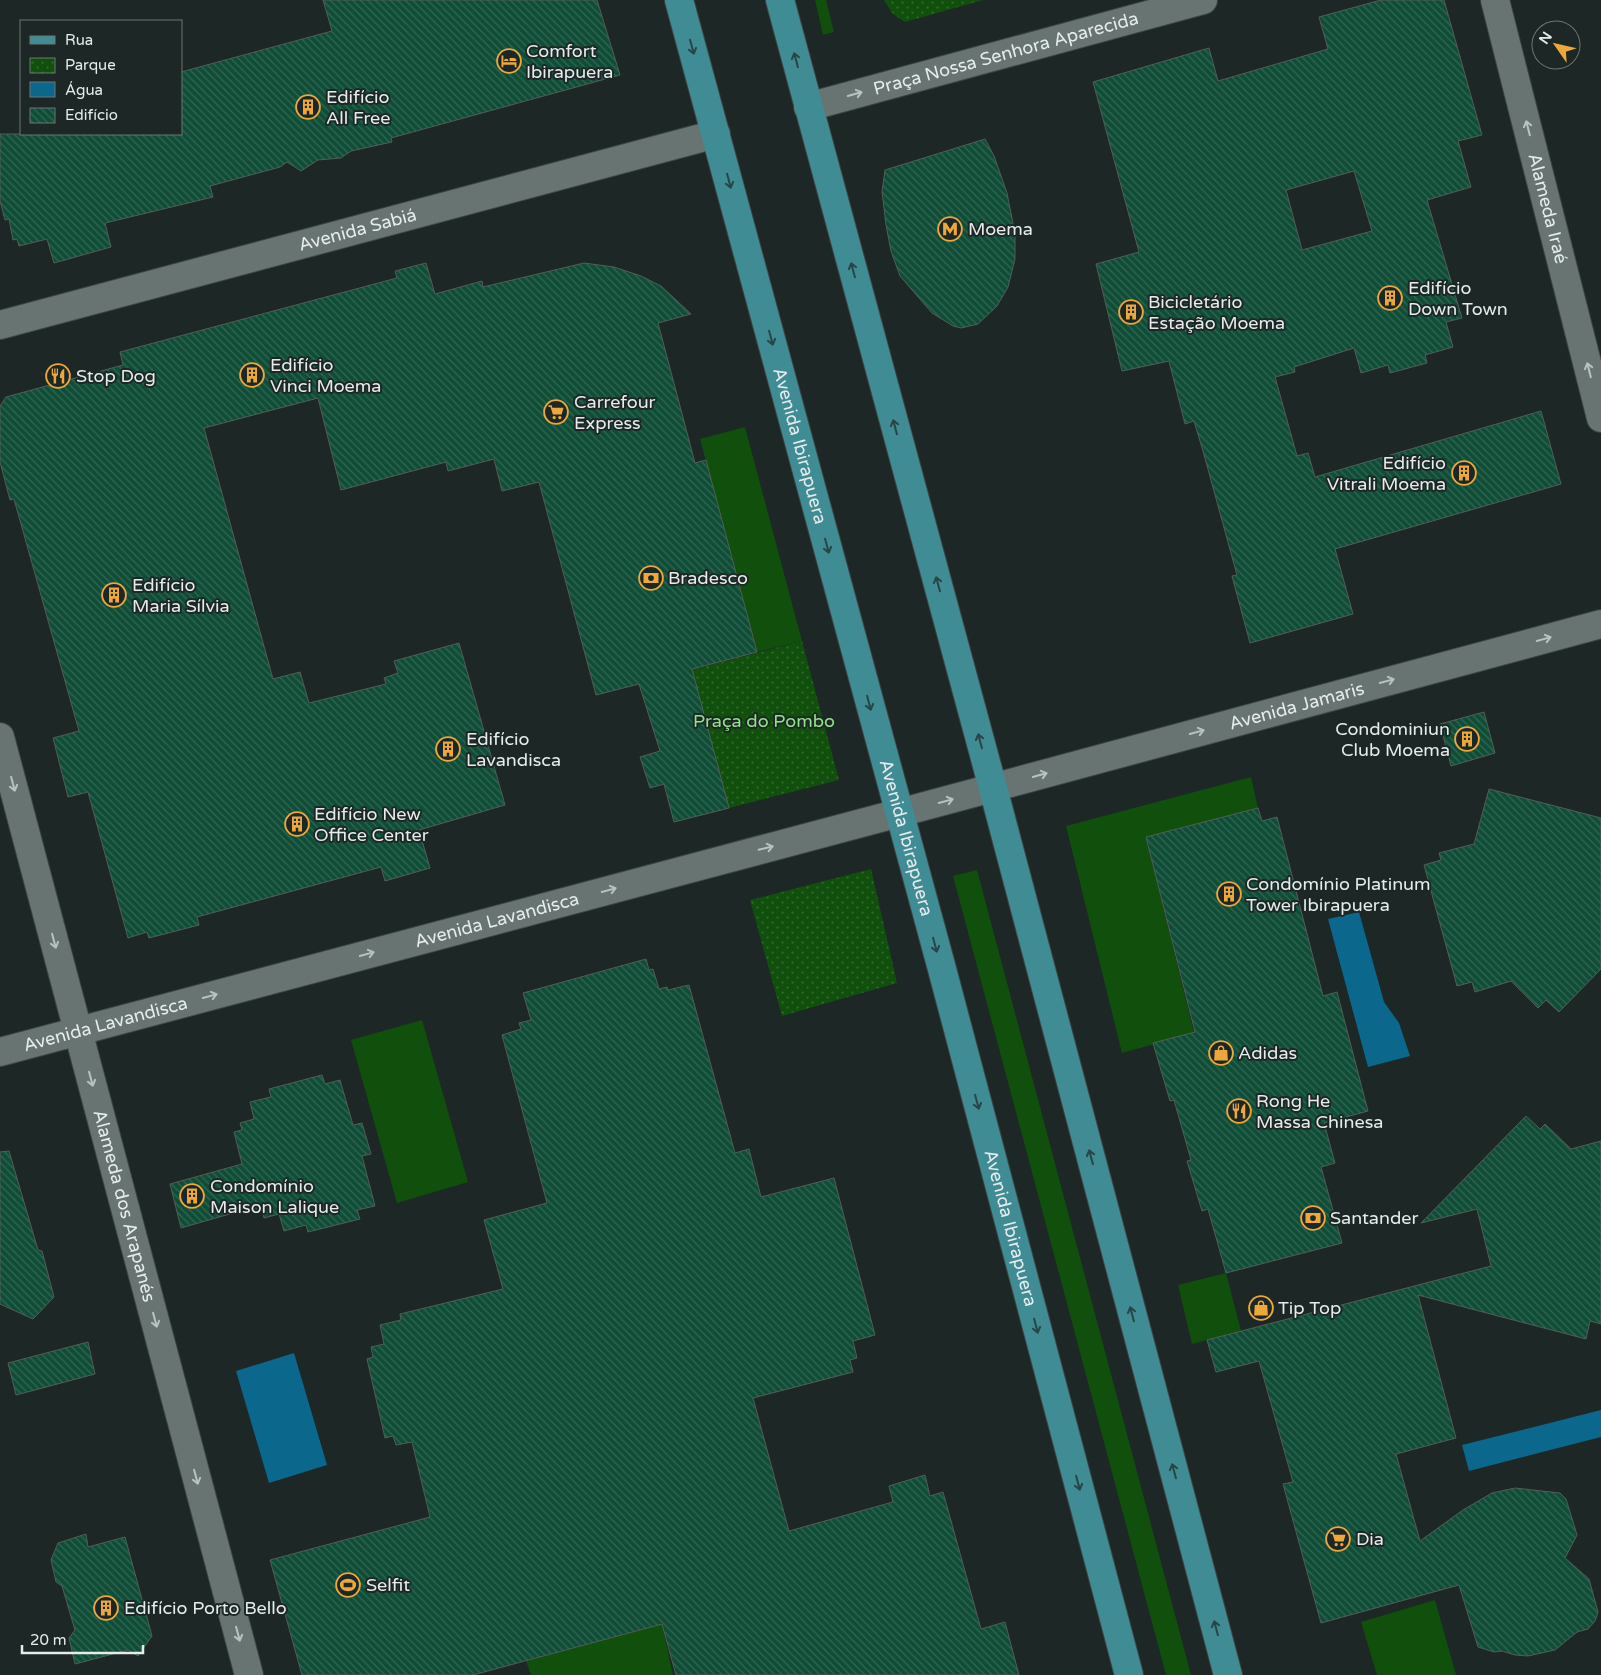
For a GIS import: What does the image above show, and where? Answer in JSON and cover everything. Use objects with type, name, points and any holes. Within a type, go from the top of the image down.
[{"type":"main road","name":"Avenida Ibirapuera","points":[[679,0],[899,813],[1129,1675]]},
{"type":"main road","points":[[780,0],[993,788],[1228,1675]]},
{"type":"street","name":"Praça Nossa Senhora Aparecida","points":[[808,107],[1203,0]]},
{"type":"street","name":"Alameda Iraé","points":[[1495,0],[1601,418]]},
{"type":"street","name":"Avenida Sabiá","points":[[0,324],[716,134]]},
{"type":"street","name":"Avenida Jamaris","points":[[993,788],[1601,624]]},
{"type":"street","name":"Alameda dos Arapanés","points":[[0,737],[248,1675]]},
{"type":"street","name":"Avenida Lavandisca","points":[[0,1052],[746,852],[993,788]]},
{"type":"green space","points":[[815,0],[826,0],[834,32],[823,35]]},
{"type":"green space","points":[[884,0],[983,0],[905,22],[893,14]]},
{"type":"green space","points":[[745,427],[802,641],[757,652],[700,439]]},
{"type":"green space","name":"Praça do Pombo","points":[[802,641],[839,780],[729,808],[691,670]]},
{"type":"green space","points":[[1251,777],[1258,808],[1146,837],[1194,1033],[1122,1053],[1066,826]]},
{"type":"green space","points":[[871,869],[897,983],[782,1016],[750,900]]},
{"type":"green space","points":[[977,870],[1191,1675],[1166,1675],[953,876]]},
{"type":"green space","points":[[422,1020],[468,1182],[397,1203],[351,1040]]},
{"type":"green space","points":[[1226,1273],[1241,1331],[1192,1344],[1178,1285]]},
{"type":"green space","points":[[1435,1600],[1456,1675],[1377,1675],[1361,1622]]},
{"type":"green space","points":[[662,1624],[673,1675],[531,1675],[526,1661]]},
{"type":"water","points":[[1359,912],[1384,1002],[1399,1023],[1410,1056],[1368,1067],[1328,919]]},
{"type":"water","points":[[294,1353],[327,1465],[269,1483],[236,1371]]},
{"type":"water","points":[[1601,1410],[1601,1437],[1469,1471],[1462,1445]]},
{"type":"building","points":[[323,0],[597,0],[620,75],[391,138],[392,142],[351,151],[341,158],[318,160],[301,171],[287,162],[280,167],[210,186],[213,197],[105,223],[111,247],[54,263],[47,239],[19,246],[17,239],[13,240],[9,219],[5,220],[0,201],[0,134],[182,135],[182,72],[332,31]]},
{"type":"building","points":[[1381,0],[1444,0],[1482,135],[1458,141],[1471,187],[1427,200],[1462,318],[1446,322],[1453,347],[1425,355],[1427,363],[1390,373],[1388,365],[1361,373],[1354,348],[1294,367],[1295,372],[1275,377],[1297,456],[1308,453],[1315,477],[1541,411],[1561,484],[1335,549],[1353,614],[1250,643],[1232,576],[1237,575],[1203,451],[1194,421],[1185,424],[1169,361],[1122,371],[1096,264],[1139,252],[1093,82],[1209,48],[1218,81],[1328,49],[1319,17]],"holes":[[[1354,171],[1372,231],[1302,250],[1286,190]]]},
{"type":"building","name":"Moema","points":[[985,139],[994,156],[1007,193],[1015,234],[1015,259],[1008,287],[997,306],[978,324],[961,328],[953,326],[932,313],[900,276],[891,251],[882,192],[885,170]]},
{"type":"building","points":[[426,263],[435,294],[482,281],[483,287],[584,263],[614,267],[641,276],[661,286],[691,314],[658,323],[695,463],[706,460],[757,652],[692,669],[729,808],[674,822],[664,784],[650,788],[640,757],[660,751],[639,684],[596,695],[539,482],[502,491],[494,459],[448,471],[446,462],[341,490],[318,398],[204,428],[273,679],[300,672],[309,703],[386,684],[384,678],[398,673],[394,661],[459,643],[505,805],[419,830],[430,868],[385,881],[381,867],[197,917],[199,925],[149,938],[147,932],[128,938],[88,792],[68,797],[53,738],[79,731],[14,499],[10,500],[0,462],[0,406],[6,397],[123,365],[120,352],[397,278],[395,271]]},
{"type":"building","name":"Condominiun Club Moema","points":[[1484,712],[1495,753],[1451,766],[1440,724]]},
{"type":"building","points":[[1489,789],[1601,818],[1601,969],[1559,1012],[1546,1000],[1538,1008],[1511,981],[1475,992],[1472,982],[1457,986],[1424,865],[1441,860],[1439,853],[1474,844]]},
{"type":"building","points":[[1258,808],[1262,821],[1277,817],[1323,996],[1337,992],[1368,1111],[1324,1123],[1335,1163],[1321,1167],[1342,1243],[1226,1273],[1208,1209],[1202,1211],[1187,1161],[1191,1160],[1174,1100],[1170,1101],[1153,1043],[1195,1032],[1146,837]]},
{"type":"building","points":[[646,959],[649,970],[653,969],[659,989],[667,987],[668,990],[689,985],[735,1153],[749,1149],[761,1197],[834,1178],[875,1335],[853,1341],[857,1358],[850,1360],[853,1372],[753,1398],[789,1531],[893,1502],[889,1486],[925,1475],[930,1496],[943,1492],[981,1629],[1005,1622],[1019,1675],[676,1675],[662,1624],[473,1675],[302,1675],[270,1560],[430,1517],[412,1442],[396,1445],[393,1436],[385,1438],[367,1359],[373,1357],[371,1347],[384,1344],[380,1325],[401,1320],[400,1314],[503,1289],[484,1220],[547,1203],[502,1035],[521,1029],[519,1023],[531,1020],[523,993]]},
{"type":"building","points":[[322,1075],[325,1084],[340,1080],[353,1125],[362,1123],[371,1154],[362,1156],[375,1206],[357,1210],[360,1219],[308,1232],[306,1225],[284,1231],[279,1214],[264,1218],[262,1209],[255,1211],[254,1207],[181,1228],[170,1184],[242,1164],[234,1132],[242,1130],[240,1123],[254,1119],[250,1102],[271,1097],[269,1089]]},
{"type":"building","points":[[1526,1116],[1540,1129],[1545,1124],[1571,1149],[1601,1141],[1601,1324],[1590,1321],[1586,1339],[1418,1295],[1456,1438],[1396,1454],[1420,1541],[1463,1510],[1492,1493],[1515,1488],[1560,1493],[1566,1499],[1577,1535],[1565,1558],[1589,1579],[1598,1612],[1595,1621],[1588,1629],[1577,1632],[1555,1650],[1528,1656],[1502,1651],[1494,1652],[1478,1647],[1459,1585],[1321,1623],[1283,1484],[1293,1482],[1259,1361],[1216,1372],[1207,1340],[1491,1266],[1477,1209],[1421,1223]]},
{"type":"building","points":[[9,1151],[38,1250],[42,1251],[54,1297],[33,1319],[0,1304],[0,1152]]},
{"type":"building","points":[[88,1342],[95,1374],[16,1395],[8,1363]]},
{"type":"building","name":"Edifício Porto Bello","points":[[86,1534],[88,1547],[125,1537],[152,1636],[138,1656],[128,1650],[75,1664],[69,1638],[75,1630],[62,1586],[56,1582],[51,1560],[58,1543]]},
{"type":"place","name":"Comfort Ibirapuera","points":[[509,61]]},
{"type":"place","name":"Edifício All Free","points":[[308,107]]},
{"type":"place","name":"Moema","points":[[950,229]]},
{"type":"place","name":"Edifício Down Town","points":[[1390,298]]},
{"type":"place","name":"Bicicletário Estação Moema","points":[[1131,312]]},
{"type":"place","name":"Edifício Vinci Moema","points":[[252,375]]},
{"type":"place","name":"Stop Dog","points":[[58,376]]},
{"type":"place","name":"Carrefour Express","points":[[556,412]]},
{"type":"place","name":"Edifício Vitrali Moema","points":[[1464,473]]},
{"type":"place","name":"Bradesco","points":[[651,578]]},
{"type":"place","name":"Edifício Maria Sílvia","points":[[114,595]]},
{"type":"place","name":"Condominiun Club Moema","points":[[1467,739]]},
{"type":"place","name":"Edifício Lavandisca","points":[[448,749]]},
{"type":"place","name":"Edifício New Office Center","points":[[297,824]]},
{"type":"place","name":"Condomínio Platinum Tower Ibirapuera","points":[[1229,894]]},
{"type":"place","name":"Adidas","points":[[1221,1053]]},
{"type":"place","name":"Rong He Massa Chinesa","points":[[1239,1111]]},
{"type":"place","name":"Condomínio Maison Lalique","points":[[192,1196]]},
{"type":"place","name":"Santander","points":[[1313,1218]]},
{"type":"place","name":"Tip Top","points":[[1261,1308]]},
{"type":"place","name":"Dia","points":[[1338,1539]]},
{"type":"place","name":"Selfit","points":[[348,1585]]},
{"type":"place","name":"Edifício Porto Bello","points":[[106,1608]]}]
